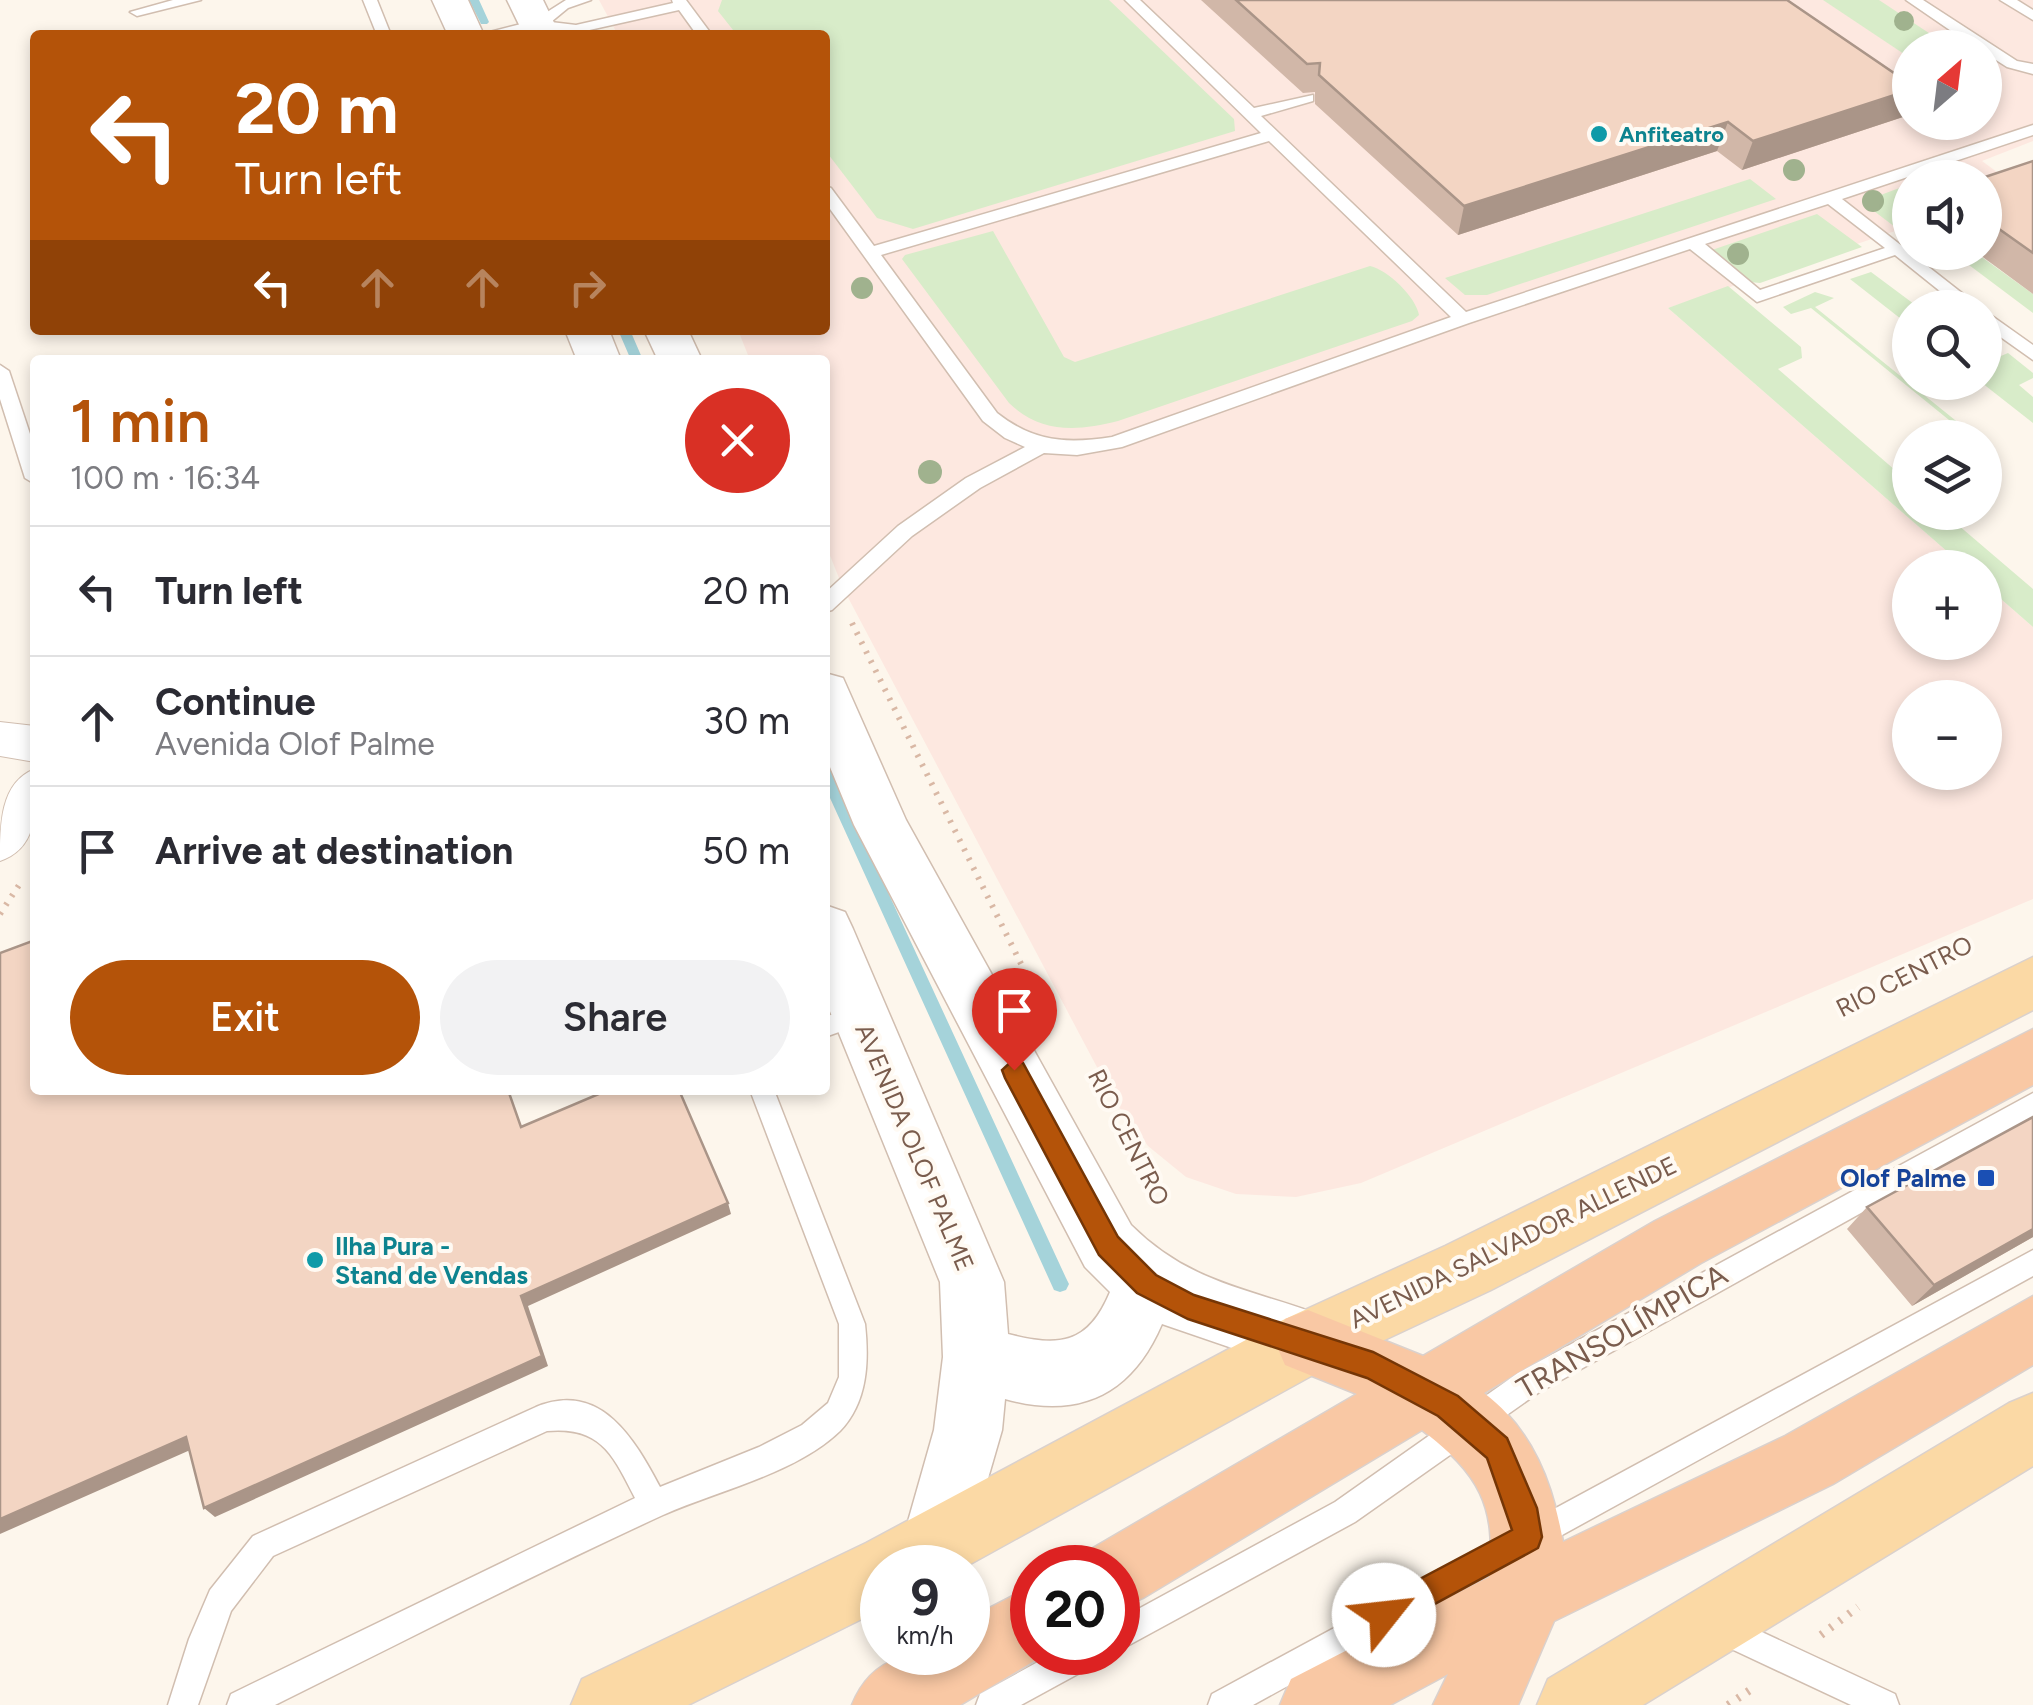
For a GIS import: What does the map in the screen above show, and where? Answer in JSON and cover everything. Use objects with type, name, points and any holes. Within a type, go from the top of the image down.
[{"type":"highway","points":[[1140,1560],[1306,1464],[1444,1406],[1678,1242],[2033,1055]]},
{"type":"highway","points":[[1318,1705],[1420,1646],[1525,1570],[1813,1458],[2033,1328]]},
{"type":"highway","points":[[1308,1342],[1373,1366],[1444,1406],[1497,1448],[1523,1508],[1525,1570],[1502,1668],[1470,1705]]},
{"type":"highway","points":[[889,1705],[1010,1635]]},
{"type":"main road","name":"AVENIDA SALVADOR ALLENDE","points":[[934,1545],[1308,1342],[1468,1268],[2033,982]]},
{"type":"main road","points":[[1574,1705],[2033,1427]]},
{"type":"main road","name":"AVENIDA SALVADOR ALLENDE","points":[[608,1705],[860,1583]]},
{"type":"street","points":[[450,0],[464,30]]},
{"type":"street","points":[[830,704],[882,824],[1108,1246],[1146,1284],[1188,1306],[1308,1342]]},
{"type":"street","points":[[0,739],[30,743]]},
{"type":"street","name":"AVENIDA OLOF PALME","points":[[836,983],[961,1248],[972,1282],[976,1357],[968,1430],[911,1545]]},
{"type":"street","points":[[976,1357],[1009,1369],[1044,1374],[1071,1373],[1097,1363],[1117,1346],[1146,1284]]},
{"type":"lane","points":[[137,12],[194,0]]},
{"type":"lane","points":[[370,0],[382,30]]},
{"type":"lane","points":[[502,30],[584,0]]},
{"type":"lane","points":[[1132,0],[1462,318]]},
{"type":"lane","points":[[1914,0],[2012,64],[2033,69]]},
{"type":"lane","points":[[2007,0],[2033,16]]},
{"type":"lane","points":[[535,20],[576,29],[680,3],[701,30]]},
{"type":"lane","points":[[1251,114],[1308,98]]},
{"type":"lane","points":[[830,197],[990,417],[1012,434],[1041,446],[1077,449],[1115,444],[1462,318],[2033,130]]},
{"type":"lane","points":[[872,252],[1273,135]]},
{"type":"lane","points":[[1828,196],[1892,245]]},
{"type":"lane","points":[[1692,242],[1757,297],[1892,251]]},
{"type":"lane","points":[[1924,270],[1949,290]]},
{"type":"lane","points":[[2002,330],[2033,354]]},
{"type":"lane","points":[[0,371],[30,463]]},
{"type":"lane","points":[[831,600],[940,503],[1041,446]]},
{"type":"lane","points":[[242,1705],[654,1504],[795,1443],[828,1423],[848,1395],[856,1363],[852,1324],[764,1095]]},
{"type":"lane","name":"TRANSOLÍMPICA","points":[[1140,1624],[1345,1512],[1444,1406],[1528,1383],[2033,1104]]},
{"type":"lane","points":[[1222,1705],[1525,1570],[2033,1262]]},
{"type":"lane","points":[[183,1705],[216,1606],[233,1574],[263,1546],[546,1417],[571,1412],[596,1421],[617,1437],[654,1504]]},
{"type":"lane","points":[[1713,1624],[1884,1705]]},
{"type":"lane","points":[[991,1705],[1045,1675]]},
{"type":"path","points":[[831,600],[1036,995]]},
{"type":"path","points":[[0,914],[20,820]]},
{"type":"path","points":[[1728,1705],[1794,1660],[1832,1624],[1864,1603]]},
{"type":"shaded area","points":[[599,0],[2033,0],[2033,141],[1985,160],[1892,160],[1892,232],[1668,308],[1892,503],[1892,530],[1923,530],[1946,550],[1892,550],[1892,660],[2002,660],[2002,600],[2033,627],[2033,899],[1361,1183],[1296,1197],[1236,1194],[1186,1177],[1148,1146],[1116,1103],[843,588],[830,556],[830,355],[748,355],[740,335],[830,335],[830,30],[615,30]]},
{"type":"shaded area","points":[[2002,176],[2020,189],[2002,183]]},
{"type":"green space","points":[[722,0],[1109,0],[1234,119],[1235,131],[913,229],[877,218],[830,157],[830,30],[733,30],[718,11]]},
{"type":"green space","points":[[1823,0],[1879,0],[1924,30],[1892,30],[1892,46]]},
{"type":"green space","points":[[1750,179],[1776,199],[1487,295],[1465,295],[1445,278]]},
{"type":"green space","points":[[1892,191],[1892,225],[1862,202]]},
{"type":"green space","points":[[1817,214],[1862,247],[1760,283],[1750,282],[1712,250]]},
{"type":"green space","points":[[993,231],[1064,357],[1075,362],[1370,266],[1400,285],[1419,315],[1412,321],[1118,421],[1074,428],[1047,425],[1009,403],[902,259]]},
{"type":"green space","points":[[1976,270],[2000,270],[2033,294],[2033,313]]},
{"type":"green space","points":[[1871,272],[1895,290],[1892,290],[1892,312],[1850,279]]},
{"type":"green space","points":[[1728,286],[1801,347],[1802,358],[1778,369],[1892,467],[1892,503],[1668,308]]},
{"type":"green space","points":[[1815,292],[1834,298],[1815,307],[1892,369],[1892,374],[1811,308],[1791,314],[1783,307]]},
{"type":"green space","points":[[2008,353],[2033,373],[2033,378],[2019,385],[2033,397],[2033,423],[2002,399],[2002,356]]},
{"type":"green space","points":[[1924,400],[1930,400],[1955,420],[1949,420]]},
{"type":"green space","points":[[1923,530],[1964,530],[1987,550],[1946,550]]},
{"type":"green space","points":[[2002,563],[2033,589],[2033,627],[2002,600]]},
{"type":"building","name":"Anfiteatro","points":[[1236,0],[1787,0],[1892,72],[1892,96],[1753,141],[1728,122],[1464,206],[1319,75],[1320,63],[1307,64]]},
{"type":"building","points":[[2033,161],[2033,253],[2002,231],[2002,171]]},
{"type":"building","name":"Ilha Pura - Stand de Vendas","points":[[30,942],[30,1095],[510,1095],[521,1127],[596,1095],[681,1095],[728,1203],[521,1296],[542,1356],[204,1508],[186,1437],[0,1519],[0,953]]},
{"type":"building","name":"Olof Palme","points":[[2033,1117],[2033,1229],[1934,1285],[1867,1207]]},
{"type":"waterway","points":[[474,0],[484,22]]},
{"type":"waterway","points":[[626,335],[635,355]]},
{"type":"waterway","points":[[830,782],[1060,1284]]},
{"type":"place","name":"Anfiteatro","points":[[1599,134]]},
{"type":"place","name":"Olof Palme","points":[[1986,1178]]},
{"type":"place","name":"Ilha Pura - Stand de Vendas","points":[[315,1260]]},
{"type":"route","points":[[1014,1070],[1108,1246],[1146,1284],[1188,1306],[1373,1366],[1448,1406],[1497,1448],[1523,1508],[1528,1537],[1384,1615]]}]
